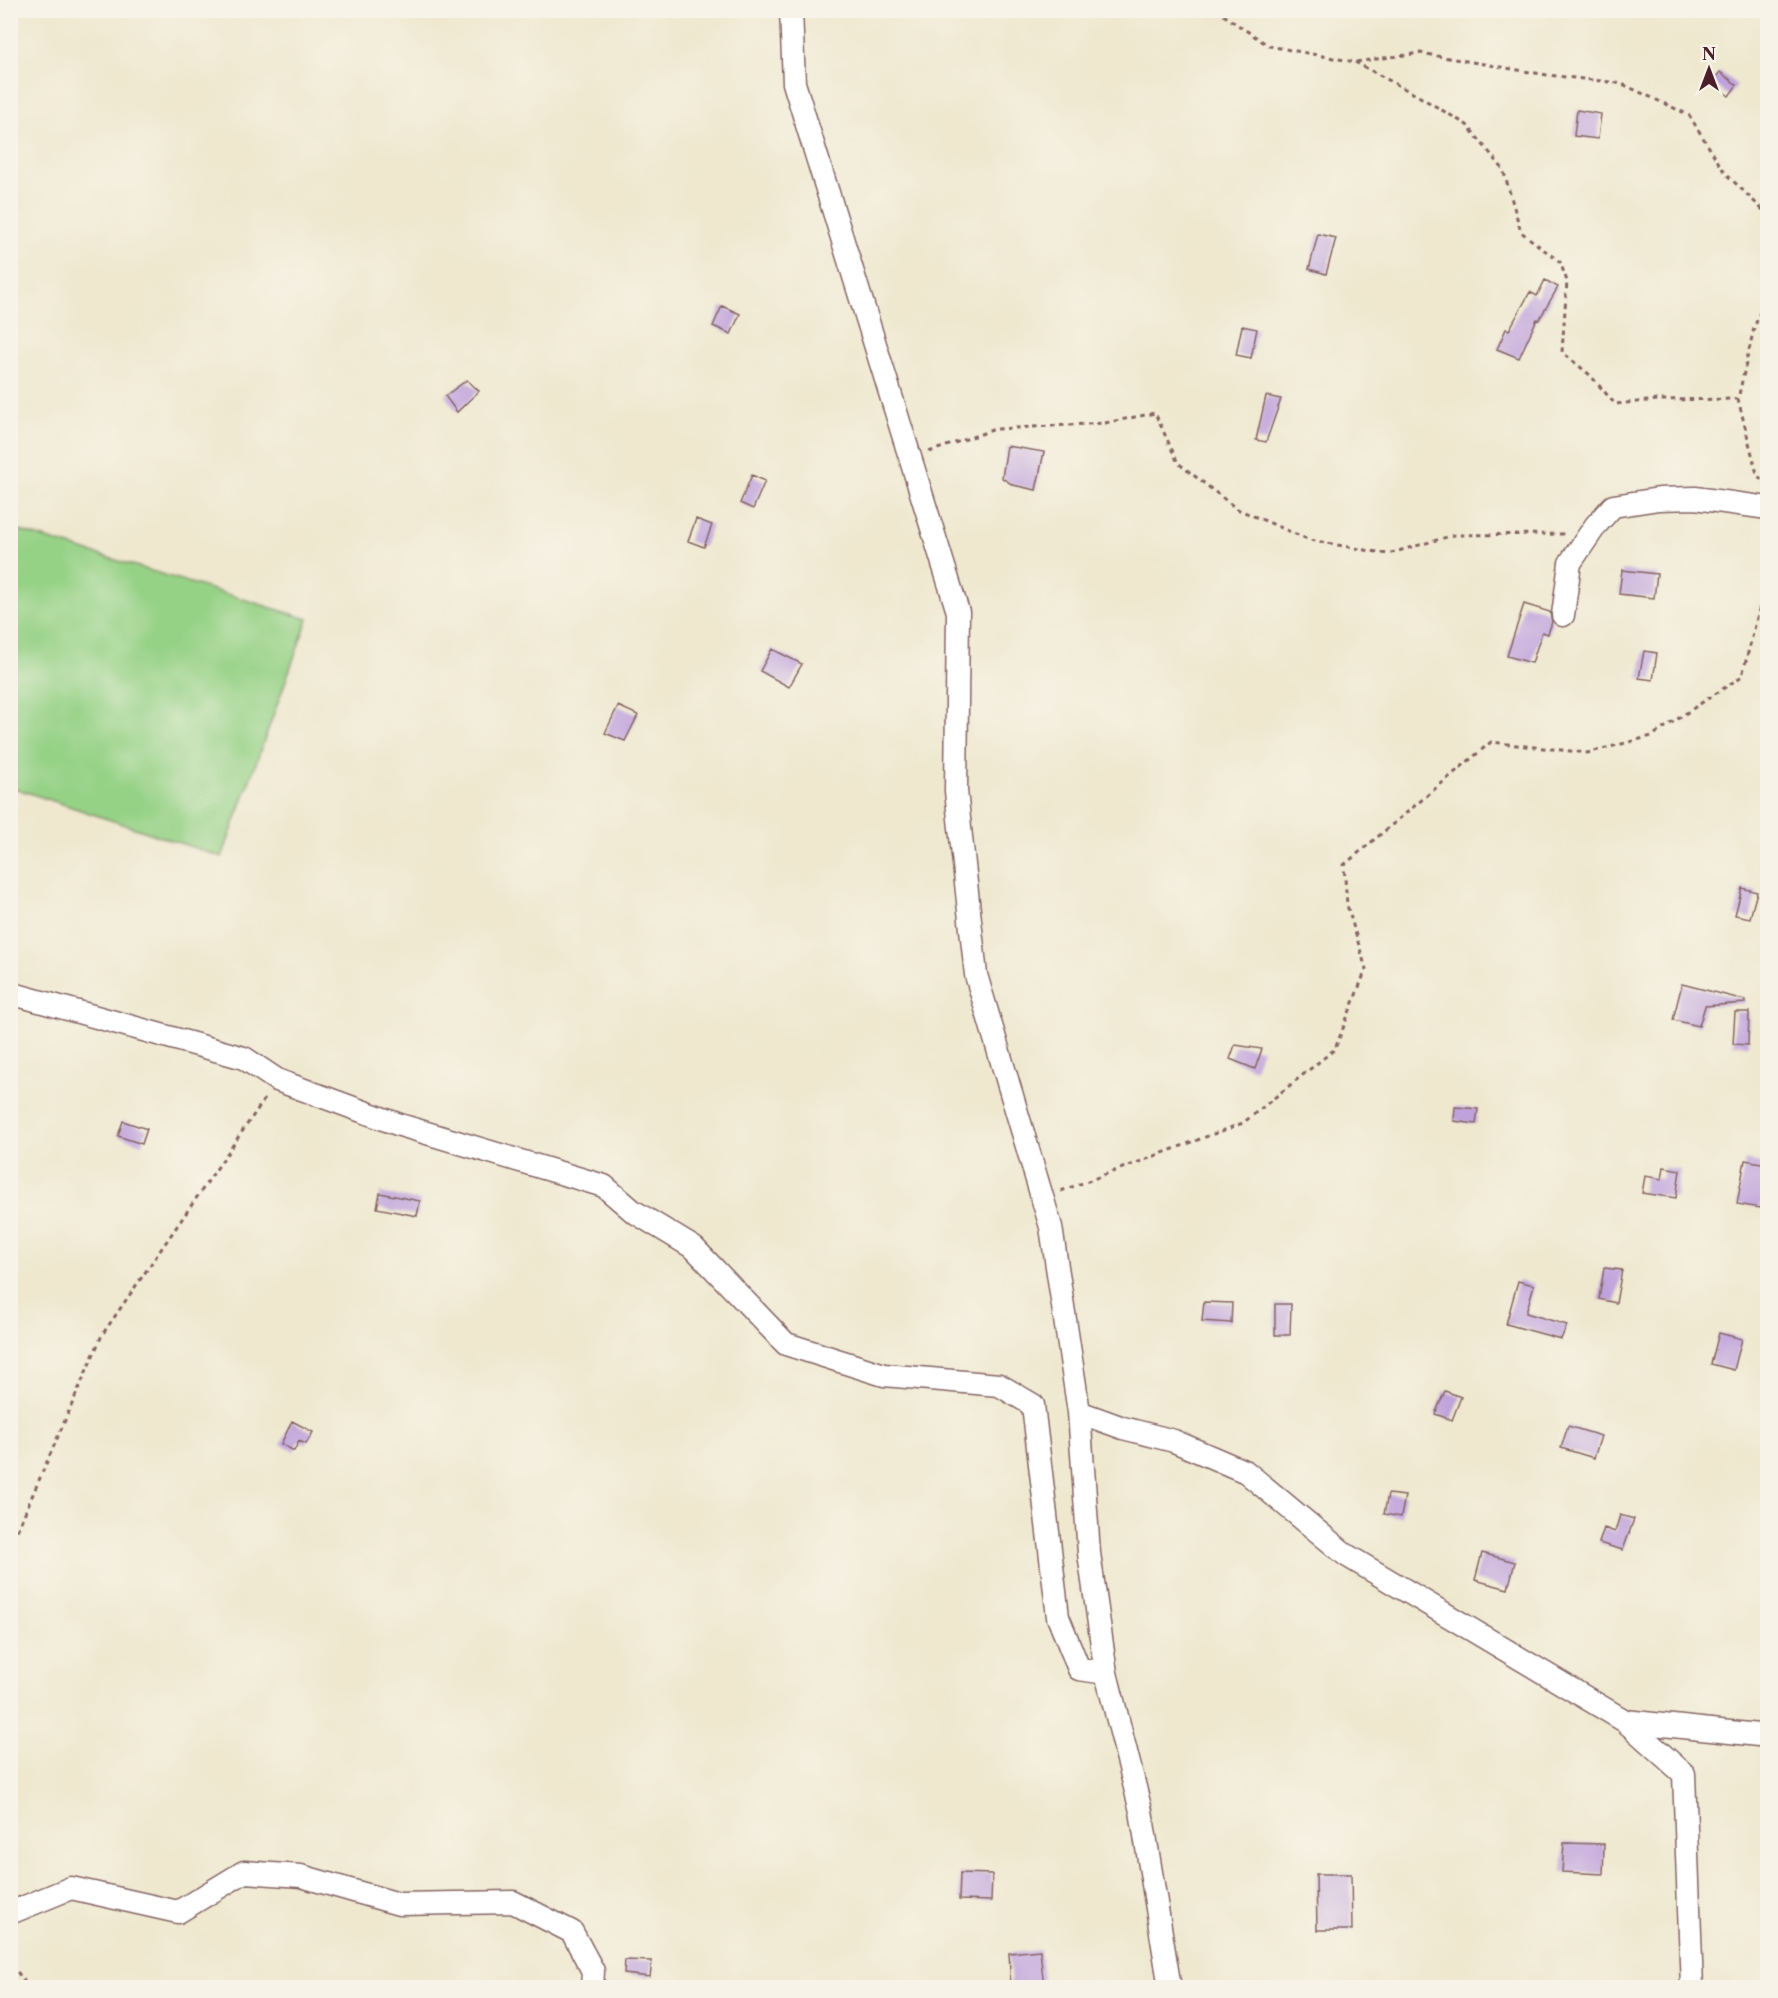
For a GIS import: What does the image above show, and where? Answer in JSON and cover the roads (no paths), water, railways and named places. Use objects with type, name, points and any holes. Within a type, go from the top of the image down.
[{"type":"street","points":[[791,10],[794,83],[958,612],[956,791],[976,975],[1051,1227],[1078,1412],[1089,1553],[1106,1673],[1141,1811],[1170,1988]]},
{"type":"street","points":[[1563,615],[1570,563],[1613,506],[1659,499],[1695,498],[1767,508]]},
{"type":"street","points":[[10,993],[244,1058],[277,1080],[400,1125],[604,1186],[633,1211],[694,1248],[786,1344],[884,1376],[999,1385],[1033,1405],[1058,1617],[1079,1669],[1106,1673]]},
{"type":"street","points":[[1078,1412],[1124,1428],[1174,1441],[1246,1472],[1346,1555],[1625,1721],[1684,1774],[1692,1988]]},
{"type":"street","points":[[1625,1721],[1767,1737]]},
{"type":"street","points":[[10,1913],[71,1888],[178,1912],[244,1872],[301,1876],[399,1904],[513,1902],[572,1932],[594,1971],[592,1988]]}]
